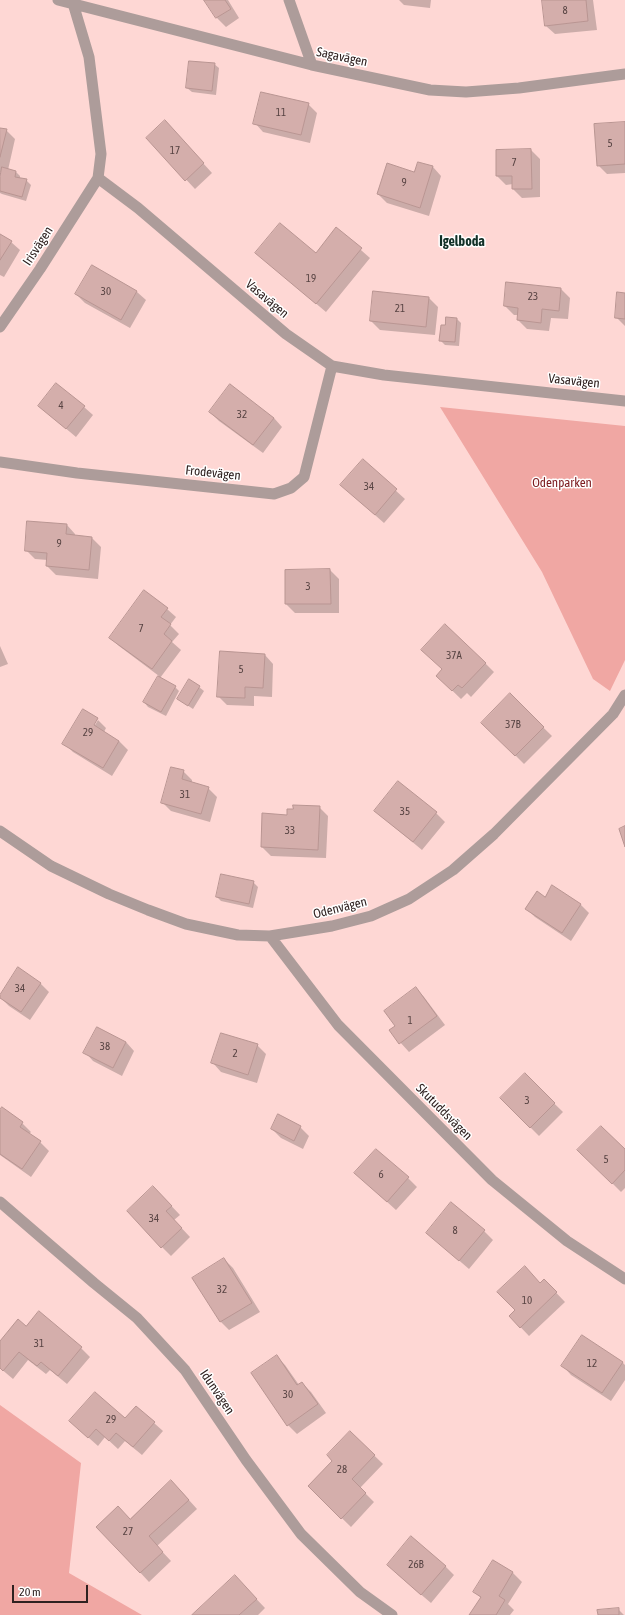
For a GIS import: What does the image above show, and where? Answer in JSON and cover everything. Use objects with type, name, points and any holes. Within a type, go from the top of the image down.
[{"type":"street","name":"Sagavägen","points":[[58,0],[73,2],[312,65],[430,90],[466,92],[519,88],[625,74]]},
{"type":"street","points":[[289,0],[312,65]]},
{"type":"street","points":[[73,2],[89,57],[101,154],[98,178]]},
{"type":"street","name":"Irisvägen","points":[[0,327],[40,269],[98,178]]},
{"type":"street","name":"Vasavägen","points":[[98,178],[138,208],[286,334],[332,366],[384,375],[625,401]]},
{"type":"street","name":"Frodevägen","points":[[0,462],[77,473],[274,494],[291,488],[304,477],[332,366]]},
{"type":"street","name":"Odenvägen","points":[[0,831],[51,866],[148,910],[186,924],[238,935],[270,936],[332,926],[371,916],[409,899],[452,870],[494,834],[613,714],[625,695]]},
{"type":"street","name":"Skutuddsvägen","points":[[270,936],[338,1024],[492,1180],[567,1241],[625,1279]]},
{"type":"street","name":"Idunvägen","points":[[0,1202],[137,1318],[186,1370],[246,1460],[301,1534],[360,1592],[392,1615]]},
{"type":"green space","name":"Odenparken","points":[[440,407],[625,426],[625,660],[610,691],[593,679],[542,572]]},
{"type":"green space","points":[[0,1405],[81,1463],[69,1573],[142,1615],[0,1615]]},
{"type":"building","points":[[204,0],[225,0],[231,9],[216,18]]},
{"type":"building","points":[[542,0],[586,0],[588,21],[545,26]]},
{"type":"building","points":[[189,61],[215,63],[212,91],[186,88]]},
{"type":"building","points":[[261,92],[309,103],[301,135],[253,124]]},
{"type":"building","points":[[165,120],[204,163],[185,181],[146,138]]},
{"type":"building","points":[[625,122],[625,164],[597,166],[594,124]]},
{"type":"building","points":[[0,128],[7,129],[0,157]]},
{"type":"building","points":[[531,149],[532,189],[512,189],[512,176],[496,176],[496,150]]},
{"type":"building","points":[[418,162],[433,166],[420,208],[377,194],[387,163],[414,172]]},
{"type":"building","points":[[2,167],[16,171],[15,177],[27,179],[22,197],[0,191]]},
{"type":"building","points":[[280,223],[316,253],[336,227],[362,248],[316,304],[255,253]]},
{"type":"building","points":[[0,234],[12,241],[0,260]]},
{"type":"building","points":[[92,265],[137,291],[121,320],[75,294]]},
{"type":"building","points":[[506,282],[561,288],[559,311],[542,309],[541,323],[517,320],[518,308],[504,306]]},
{"type":"building","points":[[373,291],[429,297],[426,327],[370,321]]},
{"type":"building","points":[[617,292],[625,293],[625,319],[615,318]]},
{"type":"building","points":[[446,317],[457,318],[455,342],[439,341],[441,325],[445,325]]},
{"type":"building","points":[[56,383],[85,406],[66,429],[38,406]]},
{"type":"building","points":[[230,384],[274,418],[253,445],[209,412]]},
{"type":"building","points":[[363,459],[397,489],[375,515],[340,485]]},
{"type":"building","points":[[27,521],[67,524],[66,534],[92,537],[89,570],[46,566],[47,553],[25,551]]},
{"type":"building","points":[[330,569],[331,604],[285,604],[285,570]]},
{"type":"building","points":[[144,590],[168,608],[161,617],[171,624],[164,634],[172,641],[152,669],[109,638]]},
{"type":"building","points":[[445,624],[486,663],[462,688],[458,685],[452,691],[436,676],[442,669],[421,650]]},
{"type":"building","points":[[220,651],[265,654],[263,688],[245,687],[245,698],[217,697]]},
{"type":"building","points":[[158,676],[176,686],[161,712],[143,702]]},
{"type":"building","points":[[189,679],[200,686],[188,706],[177,699]]},
{"type":"building","points":[[510,693],[544,727],[515,756],[481,723]]},
{"type":"building","points":[[83,709],[98,718],[94,725],[119,741],[103,768],[62,744]]},
{"type":"building","points":[[171,767],[184,770],[182,779],[209,787],[201,814],[161,803]]},
{"type":"building","points":[[398,781],[437,812],[413,842],[374,811]]},
{"type":"building","points":[[293,805],[320,806],[318,850],[261,847],[262,813],[287,815],[287,809],[293,809]]},
{"type":"building","points":[[625,826],[625,847],[619,829]]},
{"type":"building","points":[[221,874],[254,881],[249,904],[216,897]]},
{"type":"building","points":[[552,885],[581,904],[562,933],[525,909],[537,891],[545,897]]},
{"type":"building","points":[[18,967],[41,983],[21,1012],[0,998],[0,995]]},
{"type":"building","points":[[416,987],[437,1016],[399,1044],[389,1030],[395,1026],[384,1011]]},
{"type":"building","points":[[97,1027],[126,1042],[113,1068],[83,1053]]},
{"type":"building","points":[[221,1033],[258,1044],[248,1075],[211,1063]]},
{"type":"building","points":[[525,1073],[555,1103],[530,1128],[500,1098]]},
{"type":"building","points":[[2,1107],[23,1122],[20,1127],[41,1141],[22,1169],[0,1154],[0,1110]]},
{"type":"building","points":[[278,1114],[301,1126],[294,1141],[271,1129]]},
{"type":"building","points":[[601,1126],[625,1149],[625,1170],[612,1184],[577,1150]]},
{"type":"building","points":[[376,1149],[409,1177],[387,1202],[354,1173]]},
{"type":"building","points":[[153,1186],[172,1206],[166,1211],[182,1228],[161,1248],[127,1211]]},
{"type":"building","points":[[451,1202],[485,1230],[459,1261],[426,1233]]},
{"type":"building","points":[[224,1258],[252,1303],[220,1322],[192,1278]]},
{"type":"building","points":[[525,1266],[540,1283],[544,1279],[557,1292],[520,1328],[509,1316],[515,1310],[497,1292]]},
{"type":"building","points":[[39,1311],[82,1347],[58,1376],[41,1362],[37,1366],[19,1352],[3,1371],[0,1368],[0,1341],[18,1319],[26,1326]]},
{"type":"building","points":[[582,1335],[623,1362],[602,1393],[561,1366]]},
{"type":"building","points":[[277,1355],[297,1385],[302,1382],[318,1404],[287,1426],[251,1373]]},
{"type":"building","points":[[95,1392],[125,1418],[136,1406],[155,1422],[133,1447],[116,1433],[109,1441],[96,1429],[88,1438],[69,1421]]},
{"type":"building","points":[[350,1431],[375,1455],[352,1479],[366,1493],[341,1519],[308,1486],[332,1461],[327,1455]]},
{"type":"building","points":[[171,1480],[189,1500],[149,1536],[163,1552],[140,1573],[96,1527],[118,1506],[130,1519]]},
{"type":"building","points":[[411,1536],[446,1566],[421,1595],[387,1565]]},
{"type":"building","points":[[493,1560],[513,1572],[499,1596],[505,1600],[496,1615],[469,1615],[481,1597],[473,1592]]},
{"type":"building","points":[[235,1575],[257,1599],[239,1615],[192,1615]]},
{"type":"building","points":[[619,1608],[619,1615],[598,1615],[597,1610]]},
{"type":"district","name":"Igelboda","points":[[462,242]]}]
